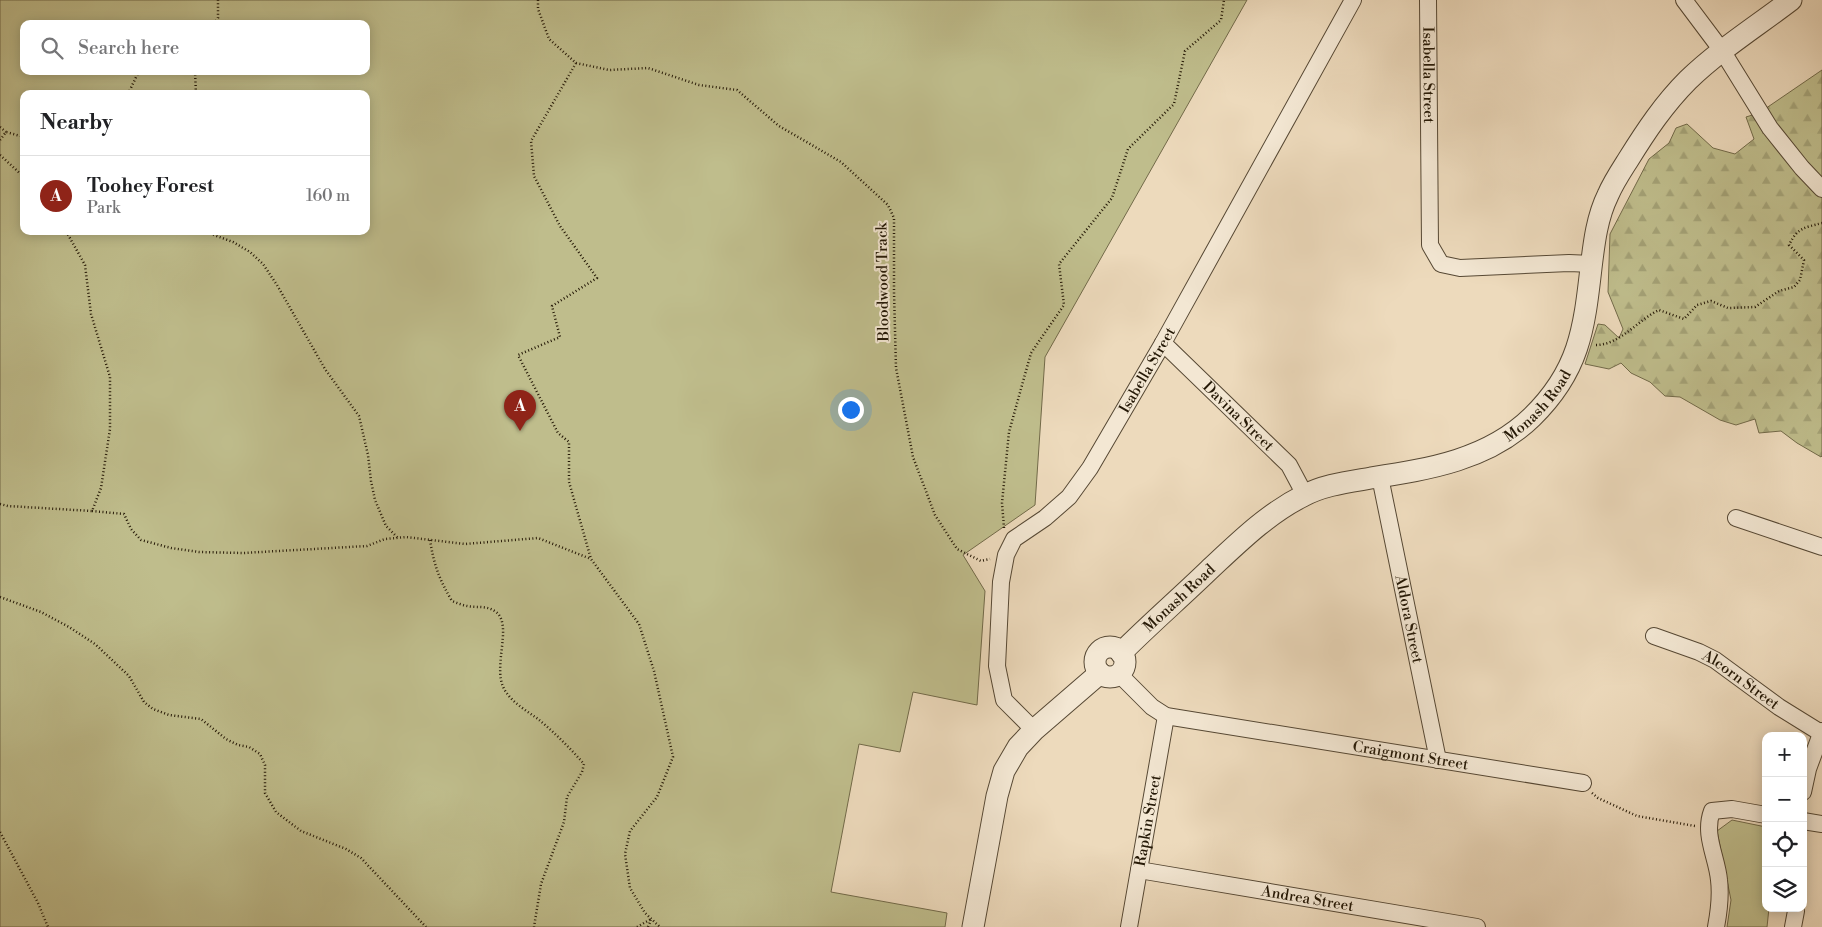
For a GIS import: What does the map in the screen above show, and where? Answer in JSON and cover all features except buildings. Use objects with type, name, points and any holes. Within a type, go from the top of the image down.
[{"type":"street","name":"Isabella Street","points":[[1034,730],[1004,700],[997,666],[1001,582],[1006,555],[1014,540],[1045,518],[1069,497],[1090,468],[1163,343],[1353,0]]},
{"type":"street","points":[[1684,0],[1723,52],[1770,128],[1802,168],[1822,189]]},
{"type":"street","name":"Monash Road","points":[[973,927],[997,796],[1004,771],[1018,747],[1034,730],[1113,666],[1249,533],[1274,513],[1305,495],[1342,483],[1457,461],[1480,453],[1510,437],[1531,418],[1549,398],[1563,378],[1579,345],[1586,312],[1596,232],[1607,195],[1638,144],[1664,106],[1689,79],[1791,0]]},
{"type":"street","name":"Isabella Street","points":[[1427,1],[1430,245],[1441,264],[1460,268],[1568,263],[1592,264]]},
{"type":"street","name":"Davina Street","points":[[1163,343],[1289,464],[1305,495]]},
{"type":"street","name":"Aldora Street","points":[[1380,477],[1438,760]]},
{"type":"street","points":[[1736,518],[1822,547]]},
{"type":"street","name":"Alcorn Street","points":[[1654,636],[1699,652],[1715,660],[1779,707],[1822,732]]},
{"type":"street","name":"Craigmont Street","points":[[1113,666],[1152,708],[1166,716],[1583,783]]},
{"type":"street","name":"Rapkin Street","points":[[1129,927],[1166,716]]},
{"type":"street","points":[[1806,777],[1822,732]]},
{"type":"street","points":[[1716,927],[1720,903],[1720,879],[1708,828],[1712,811],[1732,809],[1762,814]]},
{"type":"street","points":[[1807,822],[1822,824]]},
{"type":"street","name":"Andrea Street","points":[[1140,870],[1477,927]]},
{"type":"street","points":[[1793,927],[1796,912]]},
{"type":"path","points":[[217,20],[218,0]]},
{"type":"path","name":"Bloodwood Track","points":[[538,0],[538,9],[549,39],[576,63],[609,70],[648,68],[699,85],[737,90],[779,126],[841,162],[888,205],[894,218],[896,368],[913,457],[934,516],[957,549],[981,560],[1006,555]]},
{"type":"path","points":[[1006,555],[1002,503],[1009,432],[1031,353],[1064,305],[1059,264],[1112,198],[1128,149],[1174,104],[1185,51],[1221,20],[1224,0]]},
{"type":"path","points":[[576,63],[530,141],[534,176],[560,226],[597,278],[552,306],[560,338],[518,355],[558,433],[569,442],[569,482],[591,559],[639,624],[654,671],[673,756],[657,797],[630,831],[625,854],[630,888],[645,913],[660,927]]},
{"type":"path","points":[[130,90],[138,75]]},
{"type":"path","points":[[195,75],[196,90]]},
{"type":"path","points":[[0,127],[6,132],[20,136]]},
{"type":"path","points":[[0,140],[6,132]]},
{"type":"path","points":[[0,155],[20,173]]},
{"type":"path","points":[[1579,345],[1602,345],[1628,332],[1650,314],[1659,310],[1684,319],[1697,305],[1711,301],[1728,308],[1755,307],[1779,291],[1794,287],[1800,280],[1804,260],[1790,245],[1800,230],[1822,223]]},
{"type":"path","points":[[68,235],[85,265],[92,314],[110,377],[110,428],[101,488],[92,510]]},
{"type":"path","points":[[214,235],[233,242],[250,252],[263,264],[277,284],[326,369],[359,416],[368,455],[370,481],[375,500],[386,526],[398,538]]},
{"type":"path","points":[[0,504],[124,514],[131,529],[140,540],[171,548],[199,552],[251,552],[367,546],[385,539],[398,538],[465,544],[538,538],[591,559]]},
{"type":"path","points":[[430,540],[434,564],[452,601],[467,606],[491,609],[497,612],[503,624],[499,661],[500,676],[505,691],[560,738],[584,764],[582,772],[567,797],[564,822],[541,884],[534,927]]},
{"type":"path","points":[[0,597],[41,612],[95,644],[129,676],[144,702],[153,709],[169,716],[201,719],[226,739],[238,745],[249,746],[260,754],[265,765],[265,793],[276,812],[301,831],[346,849],[361,858],[426,927]]},
{"type":"path","points":[[1583,783],[1598,798],[1637,816],[1708,828]]},
{"type":"path","points":[[0,832],[38,903],[48,927]]},
{"type":"path","points":[[637,927],[651,919]]},
{"type":"path","points":[[648,927],[651,919]]},
{"type":"green space","points":[[0,0],[1247,0],[1045,357],[1035,505],[963,555],[985,591],[977,705],[913,692],[900,752],[859,744],[831,892],[947,913],[945,927],[0,927]]},
{"type":"green space","points":[[1822,70],[1821,457],[1781,431],[1759,433],[1755,419],[1736,425],[1720,420],[1680,397],[1665,396],[1650,382],[1631,373],[1621,363],[1609,369],[1585,364],[1598,324],[1605,325],[1619,338],[1623,329],[1608,292],[1610,234],[1649,159],[1669,143],[1676,128],[1687,124],[1713,148],[1735,154],[1754,139],[1746,117],[1759,113]]},
{"type":"green space","points":[[1732,820],[1762,826],[1762,912],[1769,912],[1767,927],[1727,927],[1731,900],[1717,831]]},
{"type":"place","name":"Toohey Forest","points":[[520,431]]}]
